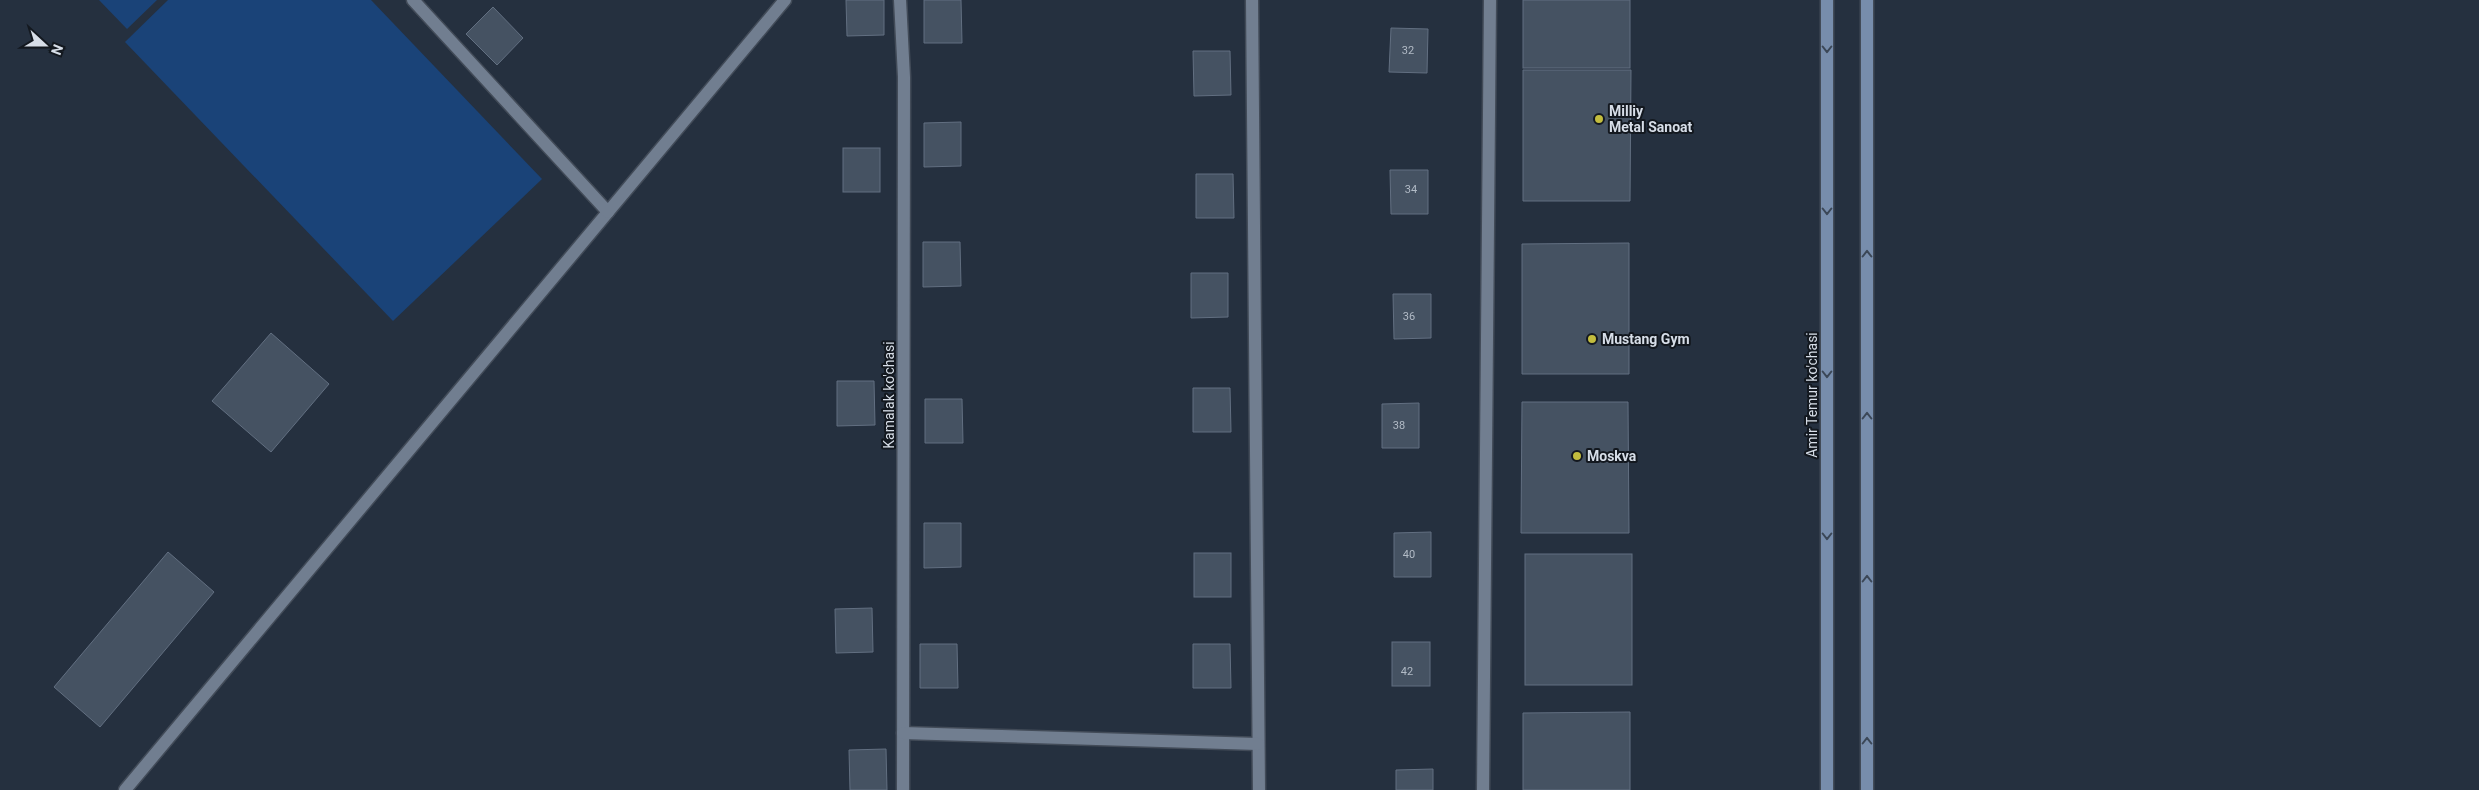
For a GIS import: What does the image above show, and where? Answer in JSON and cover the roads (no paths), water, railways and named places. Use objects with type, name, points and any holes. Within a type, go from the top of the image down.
[{"type":"street","points":[[413,0],[608,212]]},
{"type":"street","points":[[125,790],[785,0]]},
{"type":"street","name":"Kamalak ko'chasi","points":[[900,0],[904,77],[903,790]]},
{"type":"street","points":[[1252,0],[1258,790]]},
{"type":"street","points":[[1483,790],[1490,0]]},
{"type":"street","name":"Amir Temur ko'chasi","points":[[1827,0],[1827,790]]},
{"type":"street","points":[[1867,0],[1867,790]]},
{"type":"street","points":[[903,733],[1258,744]]},
{"type":"place","name":"Milliy Metal Sanoat","points":[[1599,119]]},
{"type":"place","name":"Mustang Gym","points":[[1592,339]]},
{"type":"place","name":"Moskva","points":[[1577,456]]}]
